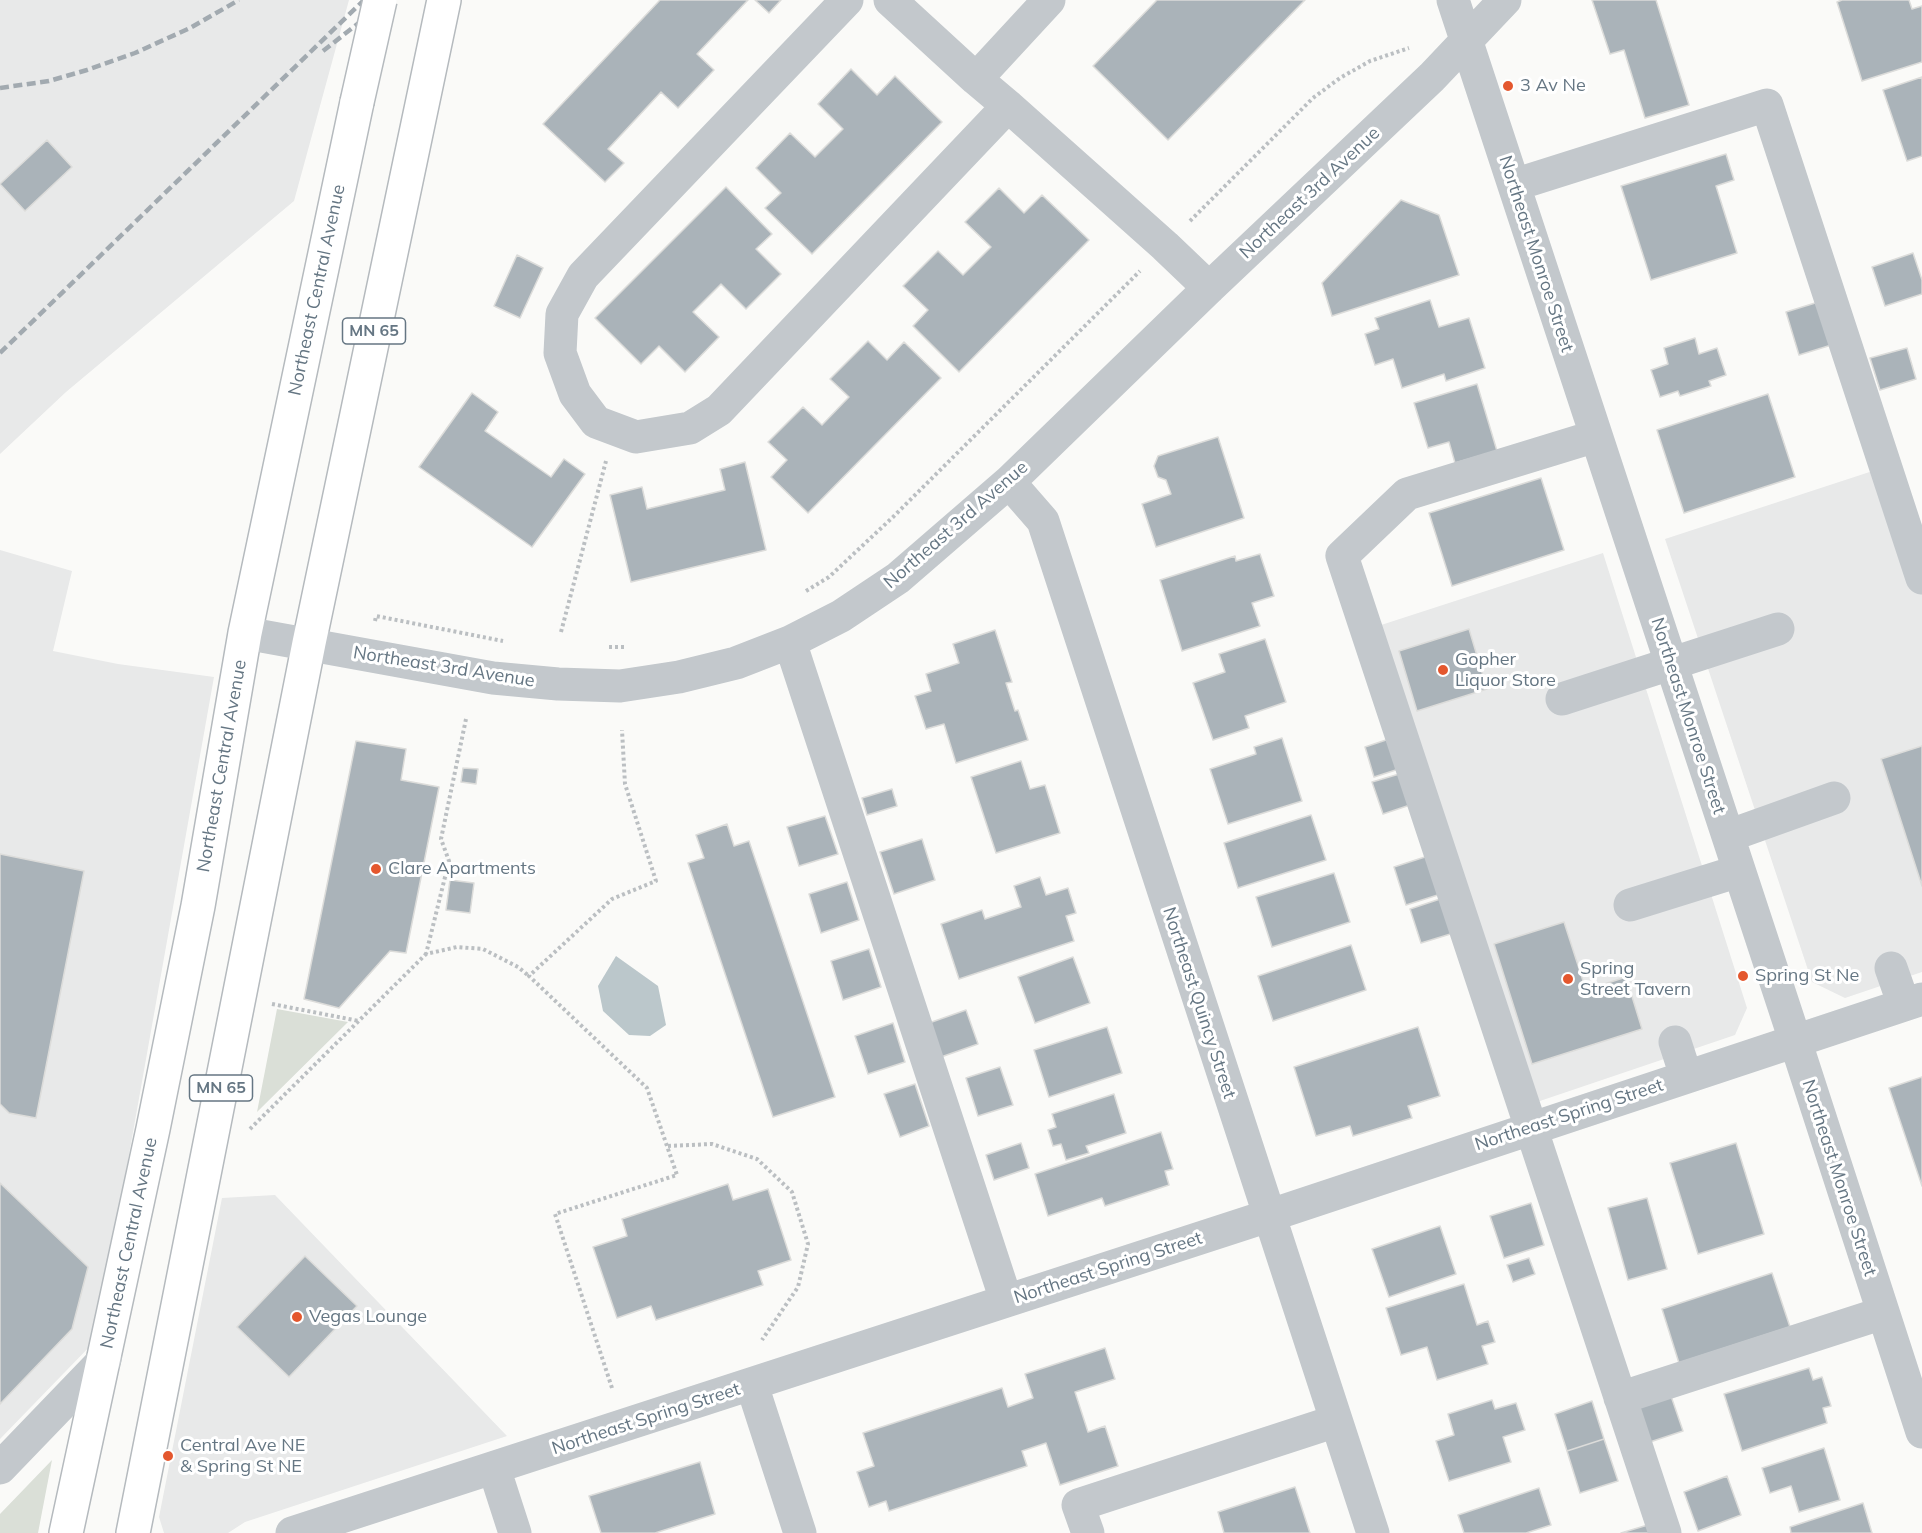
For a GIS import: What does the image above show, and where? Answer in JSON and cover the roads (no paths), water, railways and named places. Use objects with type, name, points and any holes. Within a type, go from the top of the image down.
[{"type":"main road","name":"Northeast Central Avenue","points":[[66,1533],[105,1359],[198,906],[245,633],[380,0]]},
{"type":"main road","name":"MN 65","points":[[133,1533],[309,643],[442,9]]},
{"type":"street","points":[[847,0],[583,276],[562,314],[560,353],[575,394],[596,422],[636,437],[690,428],[719,410],[1008,106]]},
{"type":"street","points":[[976,79],[1049,0]]},
{"type":"street","name":"Northeast Monroe Street","points":[[1453,0],[1922,1432]]},
{"type":"street","name":"Northeast 3rd Avenue","points":[[245,633],[493,678],[558,684],[620,686],[680,677],[736,663],[790,642],[841,616],[898,578],[1009,482],[1209,288],[1424,86],[1505,0]]},
{"type":"street","points":[[908,6],[976,79],[1165,246],[1209,288]]},
{"type":"street","points":[[1514,185],[1767,105],[1922,578]]},
{"type":"street","points":[[1596,436],[1407,494],[1342,556],[1665,1533]]},
{"type":"street","name":"Northeast Quincy Street","points":[[1009,482],[1043,521],[1373,1533]]},
{"type":"street","points":[[1562,699],[1778,629]]},
{"type":"street","points":[[790,642],[1006,1300]]},
{"type":"street","points":[[1728,836],[1834,798]]},
{"type":"street","points":[[1630,905],[1739,871]]},
{"type":"street","points":[[1891,968],[1913,1002]]},
{"type":"street","name":"Northeast Spring Street","points":[[292,1533],[1268,1216],[1913,1002]]},
{"type":"street","points":[[1675,1042],[1686,1076]]},
{"type":"street","points":[[1620,1398],[1883,1313]]},
{"type":"street","points":[[0,1468],[105,1359]]},
{"type":"street","points":[[752,1385],[800,1533]]},
{"type":"street","points":[[1088,1533],[1078,1505],[1336,1421]]},
{"type":"street","points":[[494,1468],[515,1533]]},
{"type":"railway","points":[[0,88],[49,81],[135,53],[190,28],[239,0]]},
{"type":"railway","points":[[0,353],[364,0]]},
{"type":"railway","points":[[323,51],[388,0]]},
{"type":"place","name":"3 Av Ne","points":[[1508,86]]},
{"type":"place","name":"Gopher Liquor Store","points":[[1443,670]]},
{"type":"place","name":"Clare Apartments","points":[[376,869]]},
{"type":"place","name":"Spring St Ne","points":[[1743,976]]},
{"type":"place","name":"Spring Street Tavern","points":[[1568,979]]},
{"type":"place","name":"Vegas Lounge","points":[[297,1317]]},
{"type":"place","name":"Central Ave NE & Spring St NE","points":[[168,1456]]}]
